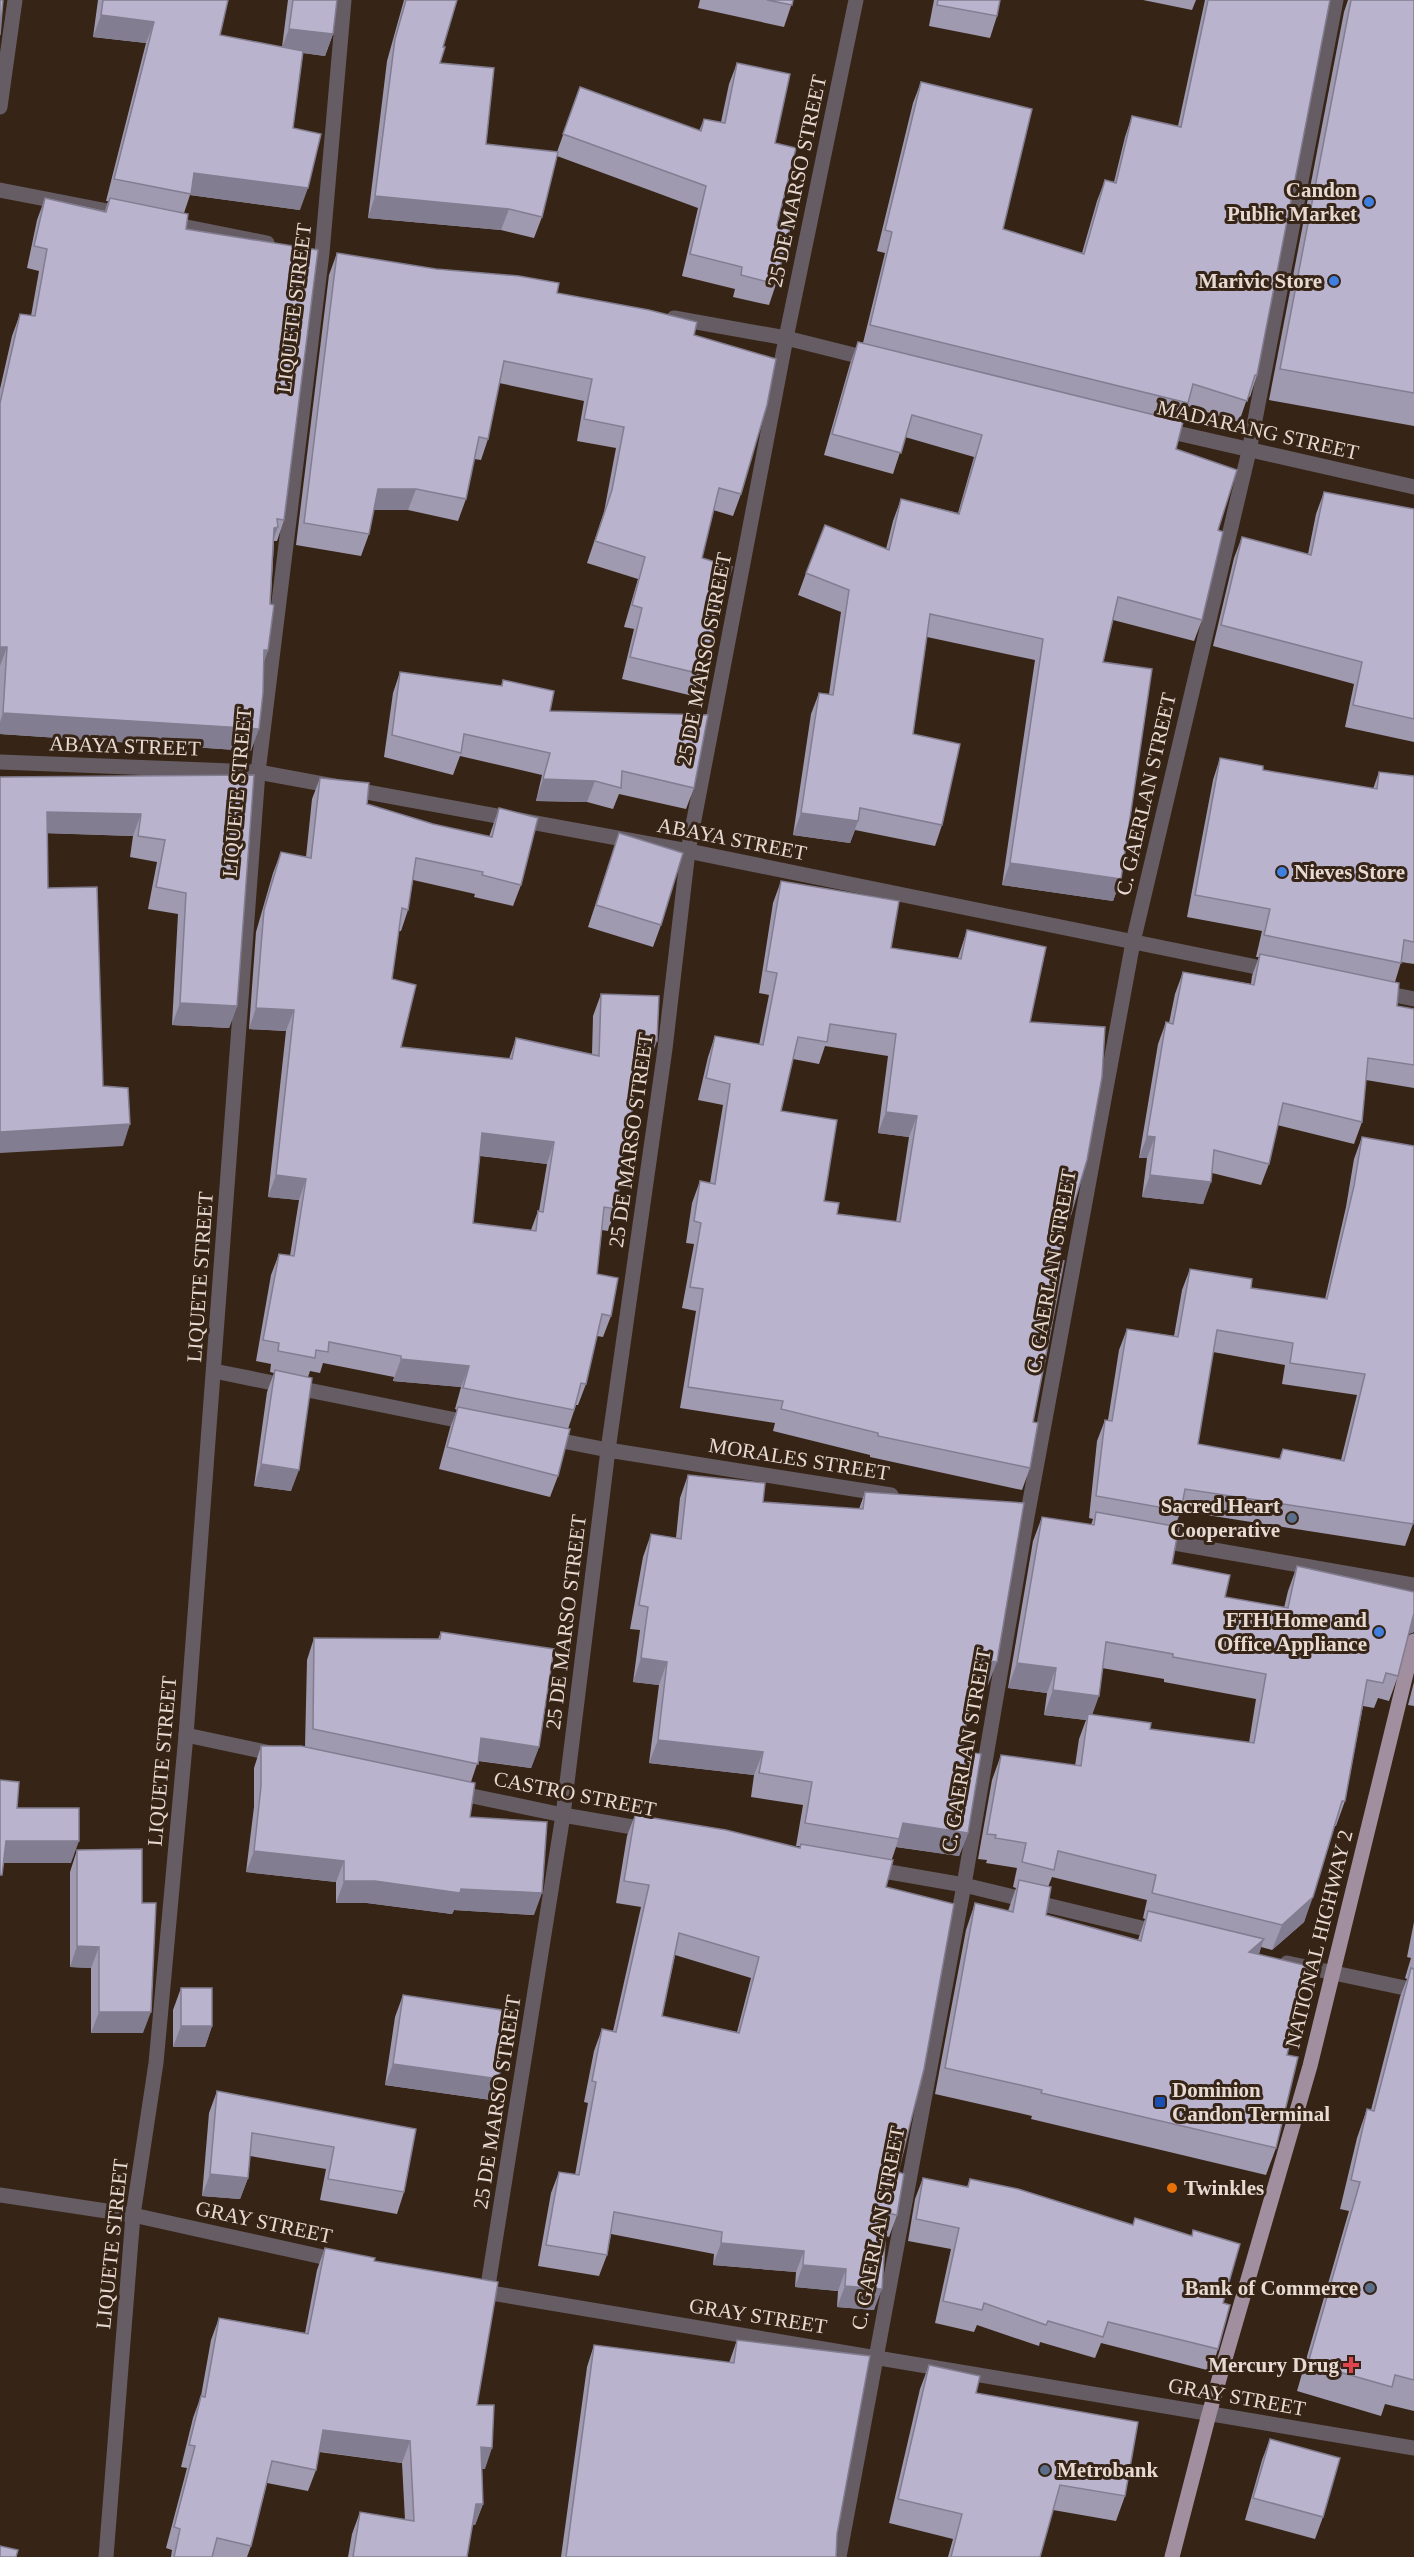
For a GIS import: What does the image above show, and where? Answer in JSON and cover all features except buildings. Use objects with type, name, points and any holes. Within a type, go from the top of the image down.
[{"type":"main road","name":"NATIONAL HIGHWAY 2","points":[[1172,2557],[1209,2414],[1310,2066],[1414,1641]]},
{"type":"street","points":[[0,107],[15,0]]},
{"type":"street","name":"LIQUETE STREET","points":[[106,2557],[133,2215],[156,2063],[186,1735],[258,772],[322,253],[344,0]]},
{"type":"street","name":"25 DE MARSO STREET","points":[[487,2292],[563,1815],[608,1450],[665,1049],[688,851],[786,338],[856,0]]},
{"type":"street","name":"C. GAERLAN STREET","points":[[839,2557],[964,1885],[1027,1517],[1132,942],[1249,451],[1336,0]]},
{"type":"street","points":[[0,190],[288,247]]},
{"type":"street","points":[[658,315],[786,338],[890,364]]},
{"type":"street","name":"MADARANG STREET","points":[[1145,426],[1414,487]]},
{"type":"street","name":"ABAYA STREET","points":[[0,762],[258,772],[688,851],[1297,975]]},
{"type":"street","points":[[1367,990],[1414,999]]},
{"type":"street","points":[[214,1371],[481,1425]]},
{"type":"street","name":"MORALES STREET","points":[[527,1434],[608,1450],[911,1498]]},
{"type":"street","points":[[1144,1538],[1414,1585]]},
{"type":"street","points":[[186,1735],[300,1760]]},
{"type":"street","name":"CASTRO STREET","points":[[438,1788],[563,1815],[669,1834]]},
{"type":"street","points":[[858,1866],[964,1885],[1183,1938]]},
{"type":"street","points":[[1275,1960],[1414,1990]]},
{"type":"street","name":"GRAY STREET","points":[[0,2195],[133,2215],[361,2265]]},
{"type":"street","name":"GRAY STREET","points":[[464,2287],[1414,2448]]},
{"type":"place","name":"Candon Public Market","points":[[1369,202]]},
{"type":"place","name":"Marivic Store","points":[[1334,281]]},
{"type":"place","name":"Nieves Store","points":[[1282,872]]},
{"type":"place","name":"Sacred Heart Cooperative","points":[[1292,1518]]},
{"type":"place","name":"FTH Home and Office Appliance","points":[[1379,1632]]},
{"type":"place","name":"Dominion Candon Terminal","points":[[1160,2102]]},
{"type":"place","name":"Twinkles","points":[[1172,2188]]},
{"type":"place","name":"Bank of Commerce","points":[[1370,2288]]},
{"type":"place","name":"Mercury Drug","points":[[1351,2365]]},
{"type":"place","name":"Metrobank","points":[[1045,2470]]}]
